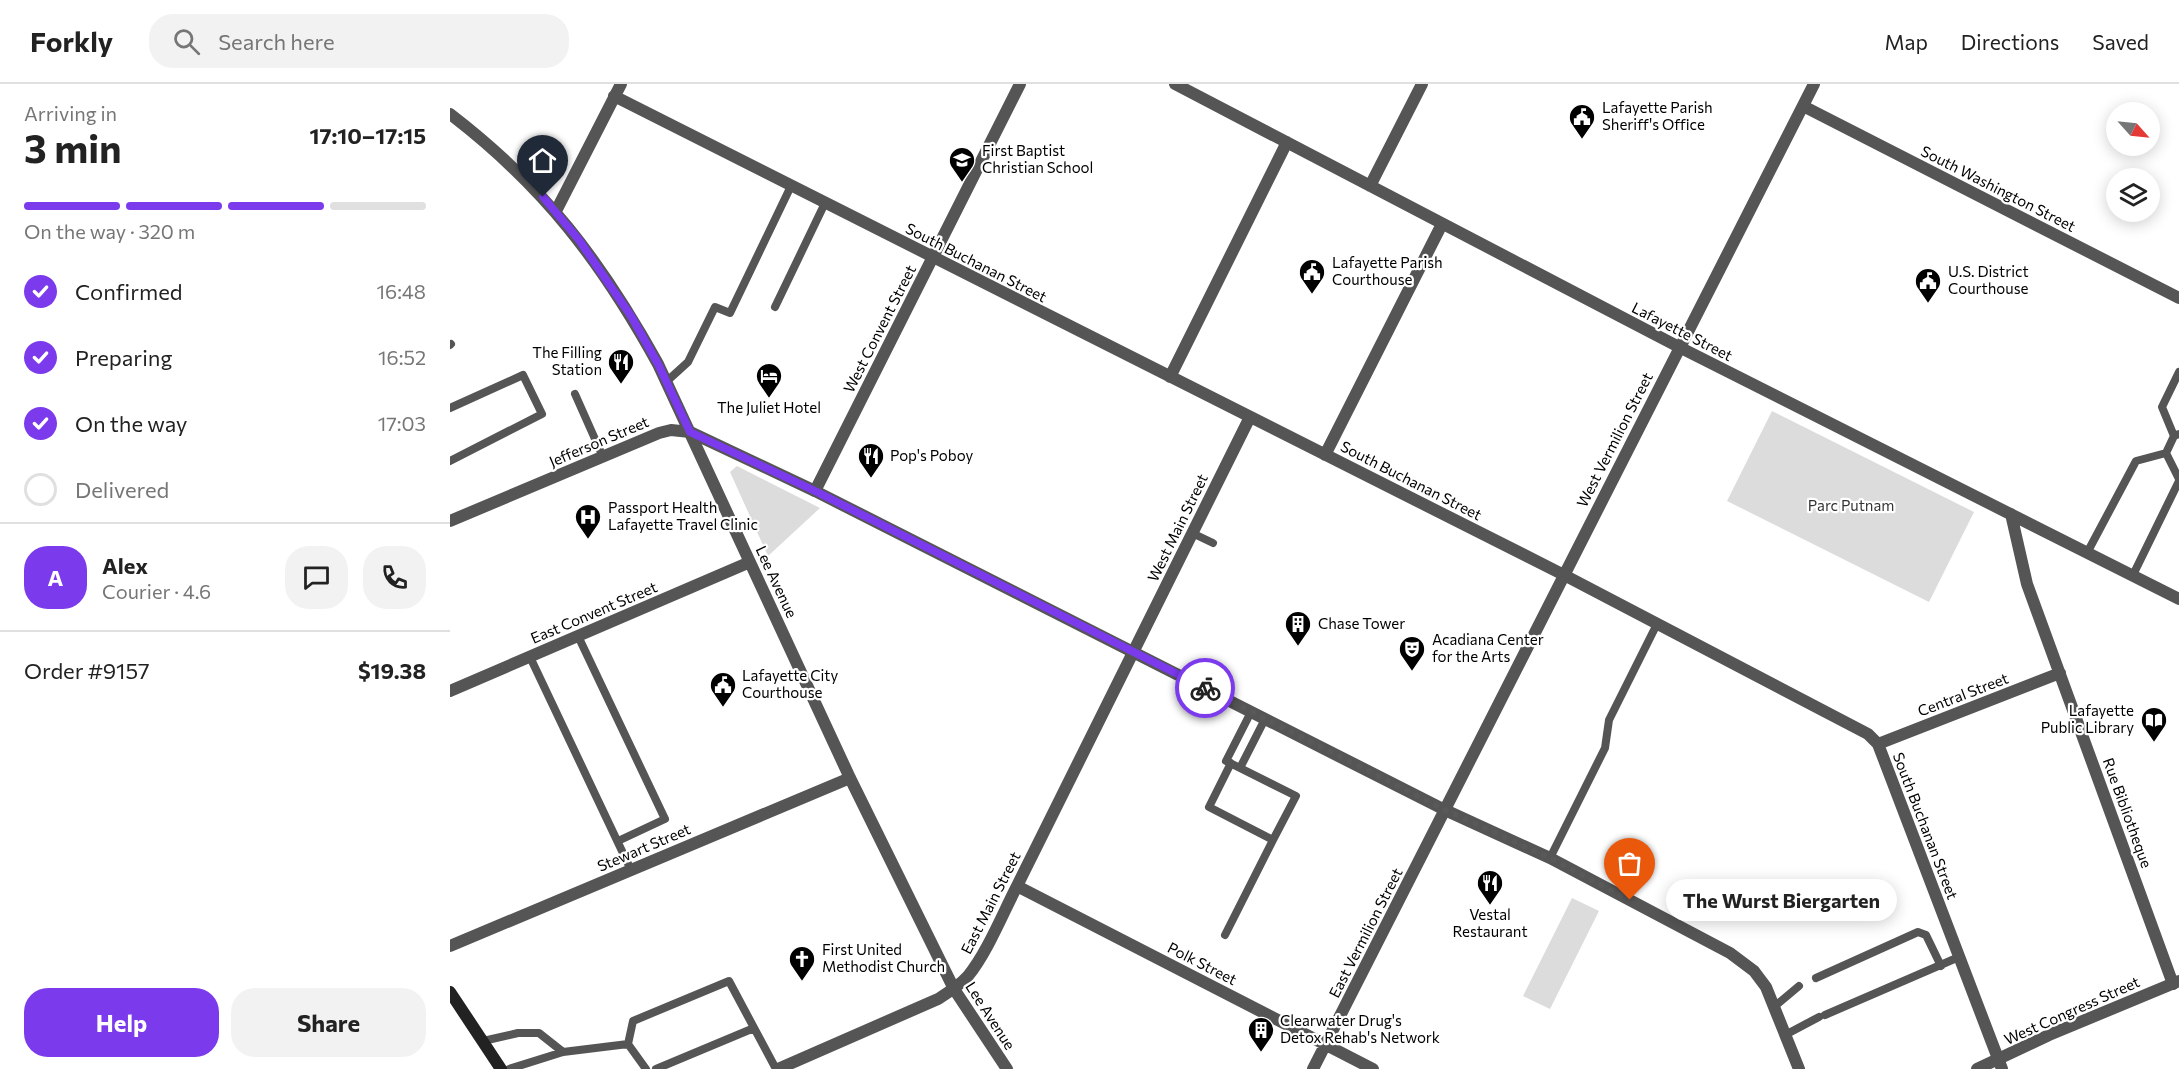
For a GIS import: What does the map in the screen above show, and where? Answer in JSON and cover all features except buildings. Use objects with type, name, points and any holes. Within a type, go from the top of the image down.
[{"type":"main road","points":[[450,992],[501,1069]]},
{"type":"street","points":[[556,211],[621,84]]},
{"type":"street","name":"West Convent Street","points":[[815,491],[1020,84]]},
{"type":"street","name":"Lafayette Street","points":[[1175,84],[1679,347],[2179,599]]},
{"type":"street","points":[[1370,186],[1422,84]]},
{"type":"street","name":"West Vermilion Street","points":[[1445,810],[1814,84]]},
{"type":"street","name":"South Buchanan Street","points":[[614,96],[1564,575],[1868,734],[1878,744],[2000,1064]]},
{"type":"street","name":"South Washington Street","points":[[1803,106],[2179,298]]},
{"type":"street","name":"Lee Avenue","points":[[450,114],[503,157],[556,211],[601,270],[631,316],[690,432],[850,778],[954,989],[1007,1069]]},
{"type":"street","points":[[1170,377],[1287,142]]},
{"type":"street","points":[[1325,455],[1442,224]]},
{"type":"street","name":"West Main Street","points":[[1133,652],[1250,417]]},
{"type":"street","name":"Jefferson Street","points":[[450,521],[659,433],[671,430],[690,432],[815,491],[1445,810],[1550,858],[1745,962],[1766,987],[1799,1069]]},
{"type":"street","name":"Rue Bibliotheque","points":[[2011,514],[2027,584],[2177,982]]},
{"type":"street","name":"East Convent Street","points":[[450,692],[750,562]]},
{"type":"street","name":"East Main Street","points":[[777,1069],[938,999],[968,976],[1017,886],[1133,652]]},
{"type":"street","name":"Central Street","points":[[1878,744],[2060,673]]},
{"type":"street","name":"Stewart Street","points":[[450,946],[850,778]]},
{"type":"street","name":"East Vermilion Street","points":[[1313,1069],[1445,810]]},
{"type":"street","name":"Polk Street","points":[[1017,886],[1373,1069]]},
{"type":"street","name":"West Congress Street","points":[[1977,1069],[2000,1064],[2049,1035],[2177,982]]},
{"type":"lane","points":[[666,382],[688,362],[715,308],[730,313],[791,186]]},
{"type":"lane","points":[[775,307],[825,203]]},
{"type":"lane","points":[[2087,553],[2136,461],[2166,453],[2177,435],[2163,407],[2179,372]]},
{"type":"lane","points":[[450,408],[524,375],[542,414],[450,461]]},
{"type":"lane","points":[[575,394],[603,457]]},
{"type":"lane","points":[[2133,575],[2179,480],[2166,453]]},
{"type":"lane","points":[[1192,533],[1213,543]]},
{"type":"lane","points":[[1550,858],[1605,748],[1609,720],[1657,624]]},
{"type":"lane","points":[[578,636],[664,819],[618,841]]},
{"type":"lane","points":[[530,657],[631,870]]},
{"type":"lane","points":[[1225,935],[1296,796],[1226,760],[1251,712]]},
{"type":"lane","points":[[1240,768],[1265,719]]},
{"type":"lane","points":[[1231,763],[1209,807],[1274,840]]},
{"type":"lane","points":[[1816,978],[1918,932],[1926,935],[1941,966]]},
{"type":"lane","points":[[1785,1035],[1822,1016],[1959,957]]},
{"type":"lane","points":[[646,1069],[628,1044],[633,1022],[729,981],[777,1069]]},
{"type":"lane","points":[[1774,1007],[1799,986]]},
{"type":"lane","points":[[656,1069],[754,1028]]},
{"type":"lane","points":[[483,1041],[518,1034],[539,1033],[563,1052]]},
{"type":"lane","points":[[509,1069],[563,1052],[628,1044]]},
{"type":"green space","name":"Parc Putnam","points":[[1772,411],[1974,512],[1929,602],[1727,501]]},
{"type":"green space","points":[[737,466],[820,508],[768,556],[730,472]]},
{"type":"green space","points":[[1572,898],[1599,911],[1550,1009],[1523,996]]},
{"type":"way so far","points":[[1205,688],[1445,810],[1550,858],[1630,900]]},
{"type":"place","name":"Lafayette Parish Sheriff's Office","points":[[1582,140]]},
{"type":"place","name":"First Baptist Christian School","points":[[962,183]]},
{"type":"place","name":"Lafayette Parish Courthouse","points":[[1312,295]]},
{"type":"place","name":"U.S. District Courthouse","points":[[1928,304]]},
{"type":"place","name":"The Filling Station","points":[[621,385]]},
{"type":"place","name":"The Juliet Hotel","points":[[769,399]]},
{"type":"place","name":"Pop's Poboy","points":[[871,479]]},
{"type":"place","name":"Passport Health Lafayette Travel Clinic","points":[[588,540]]},
{"type":"place","name":"Chase Tower","points":[[1298,647]]},
{"type":"place","name":"Acadiana Center for the Arts","points":[[1412,672]]},
{"type":"place","name":"Lafayette City Courthouse","points":[[723,708]]},
{"type":"place","name":"Lafayette Public Library","points":[[2154,743]]},
{"type":"place","name":"The Wurst Biergarten","points":[[1630,900]]},
{"type":"place","name":"Vestal Restaurant","points":[[1490,906]]},
{"type":"place","name":"First United Methodist Church","points":[[802,982]]},
{"type":"place","name":"Clearwater Drug's Detox Rehab's Network","points":[[1261,1053]]},
{"type":"route","points":[[543,197],[579,240],[631,316],[658,364],[690,432],[815,491],[1205,688]]}]
